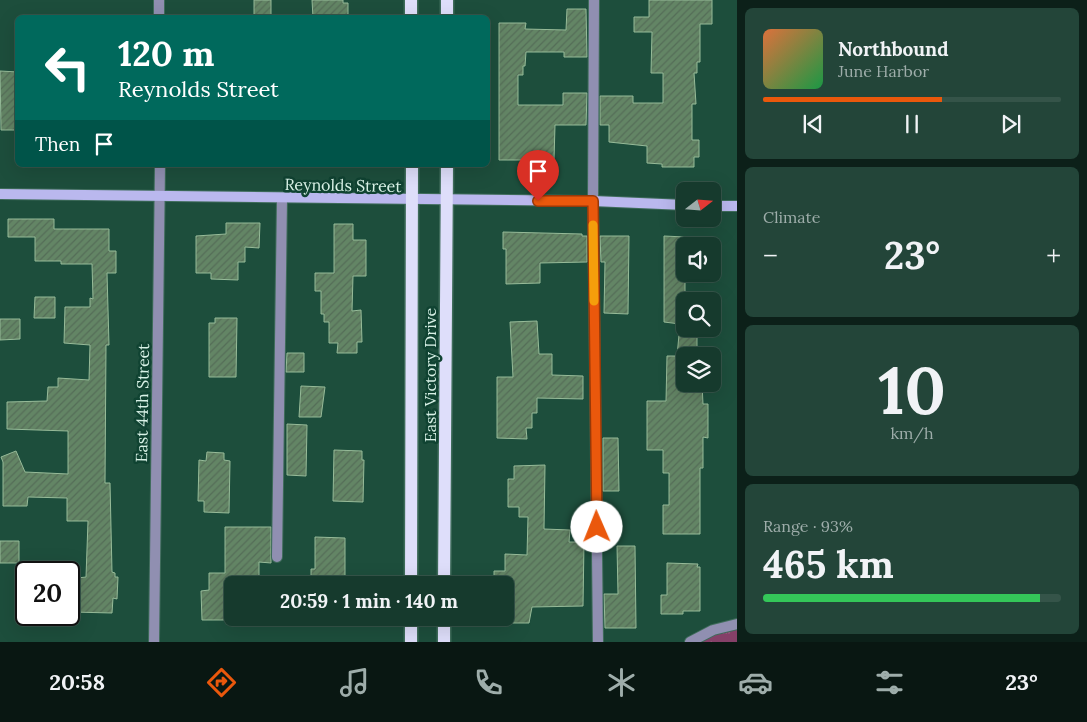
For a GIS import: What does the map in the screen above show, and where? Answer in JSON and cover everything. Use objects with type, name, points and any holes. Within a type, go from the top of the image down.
[{"type":"main road","points":[[411,0],[411,15]]},
{"type":"main road","points":[[447,0],[447,15]]},
{"type":"main road","name":"East Victory Drive","points":[[411,576],[412,167]]},
{"type":"main road","name":"East Victory Drive","points":[[444,576],[447,167]]},
{"type":"main road","points":[[411,626],[411,642]]},
{"type":"main road","points":[[444,626],[444,642]]},
{"type":"street","points":[[159,0],[159,15]]},
{"type":"street","points":[[594,0],[593,201],[598,642]]},
{"type":"street","name":"East 44th Street","points":[[154,642],[160,167]]},
{"type":"street","name":"Reynolds Street","points":[[0,194],[412,201],[593,201],[676,205]]},
{"type":"street","points":[[277,557],[282,199]]},
{"type":"street","points":[[721,206],[737,206]]},
{"type":"street","points":[[690,642],[713,630],[737,624]]},
{"type":"green space","points":[[737,624],[737,642],[690,642]]},
{"type":"building","points":[[254,0],[271,0],[271,15],[254,15]]},
{"type":"building","points":[[312,0],[343,0],[343,3],[348,3],[348,15],[313,15]]},
{"type":"building","points":[[649,0],[712,0],[712,24],[700,24],[700,62],[697,62],[697,73],[694,73],[696,104],[692,104],[692,140],[699,140],[699,157],[694,157],[694,167],[662,167],[662,164],[647,163],[647,146],[609,142],[609,125],[600,125],[600,96],[633,96],[633,103],[663,103],[663,73],[651,73],[652,32],[634,32],[634,17],[649,17]]},
{"type":"building","points":[[567,9],[586,9],[587,57],[564,57],[564,52],[526,52],[523,75],[518,75],[518,105],[563,105],[563,93],[587,93],[586,125],[555,125],[554,160],[499,160],[499,23],[526,23],[525,29],[566,30]]},
{"type":"building","points":[[0,71],[15,72],[15,130],[1,130]]},
{"type":"building","points":[[8,219],[54,219],[54,229],[109,229],[109,251],[116,251],[116,273],[107,273],[109,345],[106,345],[105,483],[110,483],[112,572],[115,573],[115,577],[118,577],[117,599],[113,598],[112,613],[80,612],[80,578],[86,577],[88,521],[67,521],[67,498],[28,497],[27,506],[3,506],[3,462],[1,457],[16,451],[25,472],[68,474],[68,431],[7,429],[7,402],[47,401],[48,387],[58,387],[58,378],[89,380],[90,345],[64,343],[65,307],[90,307],[90,298],[93,299],[92,264],[61,264],[61,261],[35,261],[35,237],[8,237]]},
{"type":"building","points":[[226,223],[260,223],[259,248],[245,247],[245,262],[238,262],[238,280],[211,279],[211,273],[196,273],[196,236],[226,234]]},
{"type":"building","points":[[334,224],[353,224],[353,240],[366,240],[366,276],[353,276],[352,311],[361,310],[362,342],[357,342],[357,353],[337,353],[338,343],[329,343],[329,322],[324,322],[324,314],[321,314],[321,291],[315,291],[315,273],[334,273]]},
{"type":"building","points":[[503,232],[582,234],[582,236],[587,236],[587,262],[540,263],[540,283],[506,284],[506,249],[503,249]]},
{"type":"building","points":[[600,236],[629,236],[628,314],[604,313],[605,262],[601,262]]},
{"type":"building","points":[[664,236],[685,237],[676,237],[676,282],[685,282],[685,292],[676,292],[676,324],[664,322]]},
{"type":"building","points":[[35,297],[55,297],[55,318],[34,318]]},
{"type":"building","points":[[215,318],[237,318],[236,377],[209,377],[209,323],[215,323]]},
{"type":"building","points":[[0,319],[20,319],[20,339],[0,340]]},
{"type":"building","points":[[537,321],[539,354],[552,354],[552,375],[583,376],[583,399],[537,398],[537,413],[532,413],[532,428],[526,428],[527,439],[497,438],[497,377],[513,377],[510,322]]},
{"type":"building","points":[[679,337],[697,337],[697,347],[678,347]]},
{"type":"building","points":[[287,353],[304,353],[304,372],[286,372]]},
{"type":"building","points":[[667,356],[676,356],[676,392],[702,392],[703,404],[708,404],[708,438],[703,437],[703,468],[700,468],[700,534],[663,534],[663,505],[669,505],[669,473],[663,473],[663,450],[647,450],[647,401],[666,401]]},
{"type":"building","points":[[301,386],[325,387],[321,417],[299,417]]},
{"type":"building","points":[[287,424],[307,425],[306,476],[287,475]]},
{"type":"building","points":[[603,438],[618,438],[619,491],[603,491]]},
{"type":"building","points":[[334,450],[362,451],[362,460],[364,460],[363,502],[333,501]]},
{"type":"building","points":[[207,452],[224,453],[224,460],[230,461],[229,513],[204,512],[204,501],[198,501],[199,460],[206,461]]},
{"type":"building","points":[[545,465],[544,529],[570,530],[569,542],[584,542],[583,606],[532,607],[529,623],[514,623],[514,576],[494,576],[494,571],[505,571],[505,554],[527,555],[528,517],[519,517],[519,507],[508,507],[508,479],[514,479],[514,466]]},
{"type":"building","points":[[225,527],[271,527],[271,563],[259,562],[259,576],[224,576],[224,620],[202,620],[201,591],[209,590],[209,573],[225,573]]},
{"type":"building","points":[[315,537],[345,538],[345,576],[311,576],[311,569],[315,569]]},
{"type":"building","points":[[0,541],[19,541],[19,561],[15,561],[15,563],[0,563]]},
{"type":"building","points":[[617,546],[635,546],[636,628],[605,628],[604,594],[618,594]]},
{"type":"building","points":[[667,563],[698,564],[697,567],[700,567],[700,611],[683,611],[683,614],[661,614],[661,595],[667,595]]},
{"type":"slow traffic","points":[[593,225],[594,301]]},
{"type":"route","points":[[538,201],[593,201],[597,527]]}]
